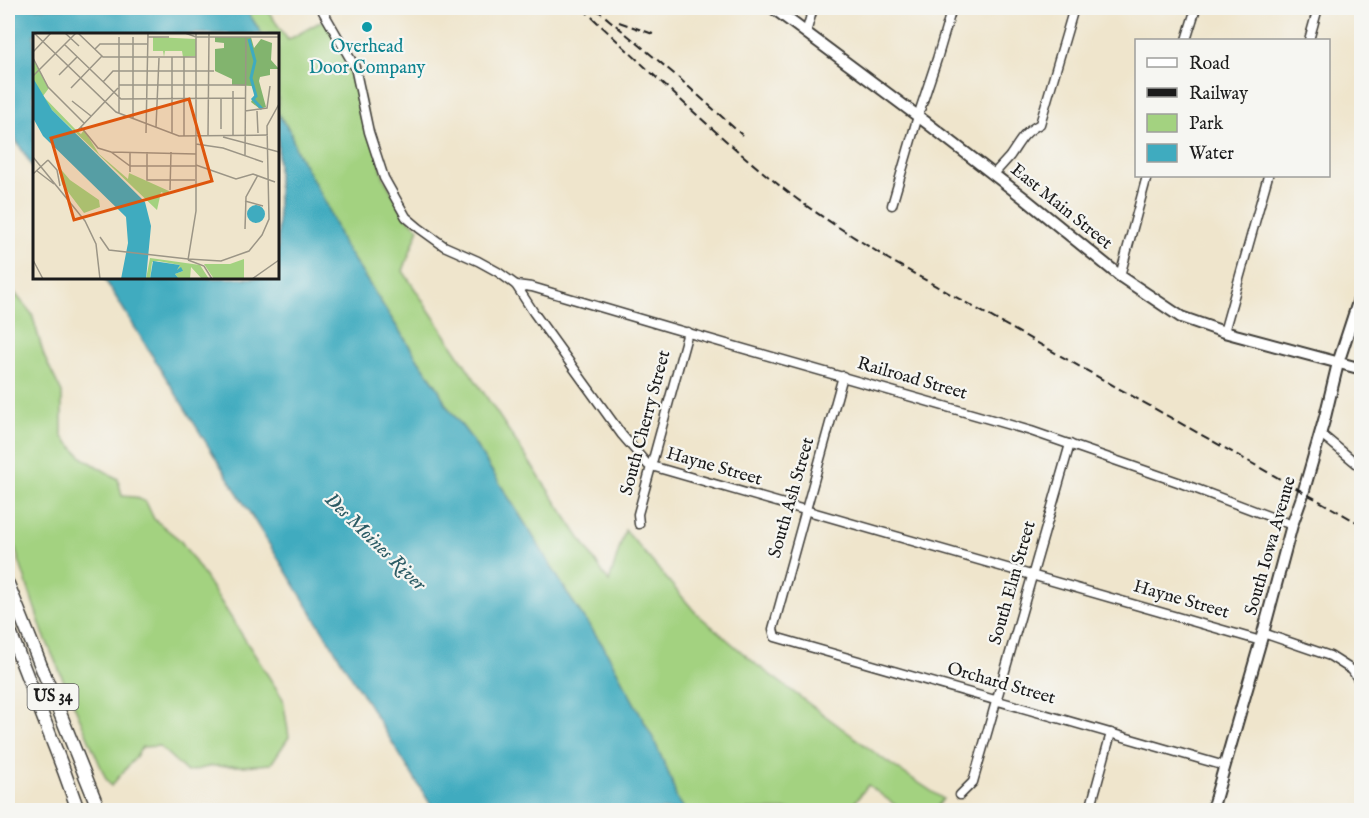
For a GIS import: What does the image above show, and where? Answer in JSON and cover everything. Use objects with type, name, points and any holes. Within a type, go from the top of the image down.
[{"type":"highway","name":"US 34","points":[[8,584],[99,810]]},
{"type":"highway","name":"US 34","points":[[8,627],[78,810]]},
{"type":"main road","name":"East Main Street","points":[[772,8],[994,174],[1120,276],[1181,317],[1224,332],[1362,369]]},
{"type":"main road","name":"South Iowa Avenue","points":[[1212,810],[1338,363],[1362,290]]},
{"type":"street","name":"Hayne Street","points":[[321,8],[355,67],[369,132],[384,178],[406,217],[444,246],[498,272],[516,285],[622,435],[648,465],[1330,656],[1352,670],[1362,685]]},
{"type":"street","points":[[806,33],[813,8]]},
{"type":"street","points":[[892,205],[952,8]]},
{"type":"street","points":[[994,174],[1009,157],[1021,138],[1040,124],[1074,8]]},
{"type":"street","points":[[1186,39],[1196,8]]},
{"type":"street","points":[[1309,39],[1318,8]]},
{"type":"street","points":[[1120,276],[1147,177]]},
{"type":"street","points":[[1224,332],[1268,177]]},
{"type":"street","name":"Railroad Street","points":[[516,285],[532,286],[1031,431],[1292,525]]},
{"type":"street","name":"South Cherry Street","points":[[639,524],[638,514],[688,332]]},
{"type":"street","name":"South Ash Street","points":[[773,629],[843,376]]},
{"type":"street","points":[[1320,433],[1362,468]]},
{"type":"street","name":"South Elm Street","points":[[960,795],[973,782],[1070,444]]},
{"type":"street","name":"Orchard Street","points":[[773,629],[775,637],[1225,766]]},
{"type":"street","points":[[1091,806],[1111,733]]},
{"type":"green space","points":[[245,8],[266,8],[288,40],[327,18],[355,67],[384,178],[406,217],[419,228],[403,271],[609,582],[625,530],[696,613],[757,665],[886,761],[943,799],[935,810],[902,810],[868,785],[849,810],[685,810],[676,797],[671,779],[653,738],[604,647],[571,599],[471,438],[446,405],[438,388],[342,242],[327,205],[296,150],[290,131],[279,115],[279,33],[261,33]]},
{"type":"green space","points":[[8,288],[32,314],[44,356],[62,393],[62,436],[83,458],[118,479],[122,496],[135,497],[146,502],[154,519],[180,540],[283,699],[289,737],[271,764],[212,766],[187,772],[159,746],[142,747],[111,786],[106,779],[43,633],[8,527]]},
{"type":"water","points":[[8,8],[245,8],[261,33],[33,33],[33,167],[8,125]]},
{"type":"water","name":"Des Moines River","points":[[279,115],[290,131],[296,150],[327,205],[342,242],[438,388],[446,405],[471,438],[571,599],[604,647],[653,738],[671,779],[676,797],[685,810],[434,810],[105,279],[279,279]]},
{"type":"railway","points":[[582,8],[735,149],[825,219],[888,259],[1362,525]]},
{"type":"railway","points":[[595,8],[679,78],[742,135]]},
{"type":"railway","points":[[619,22],[656,35]]},
{"type":"place","name":"Overhead Door Company","points":[[367,27]]}]
